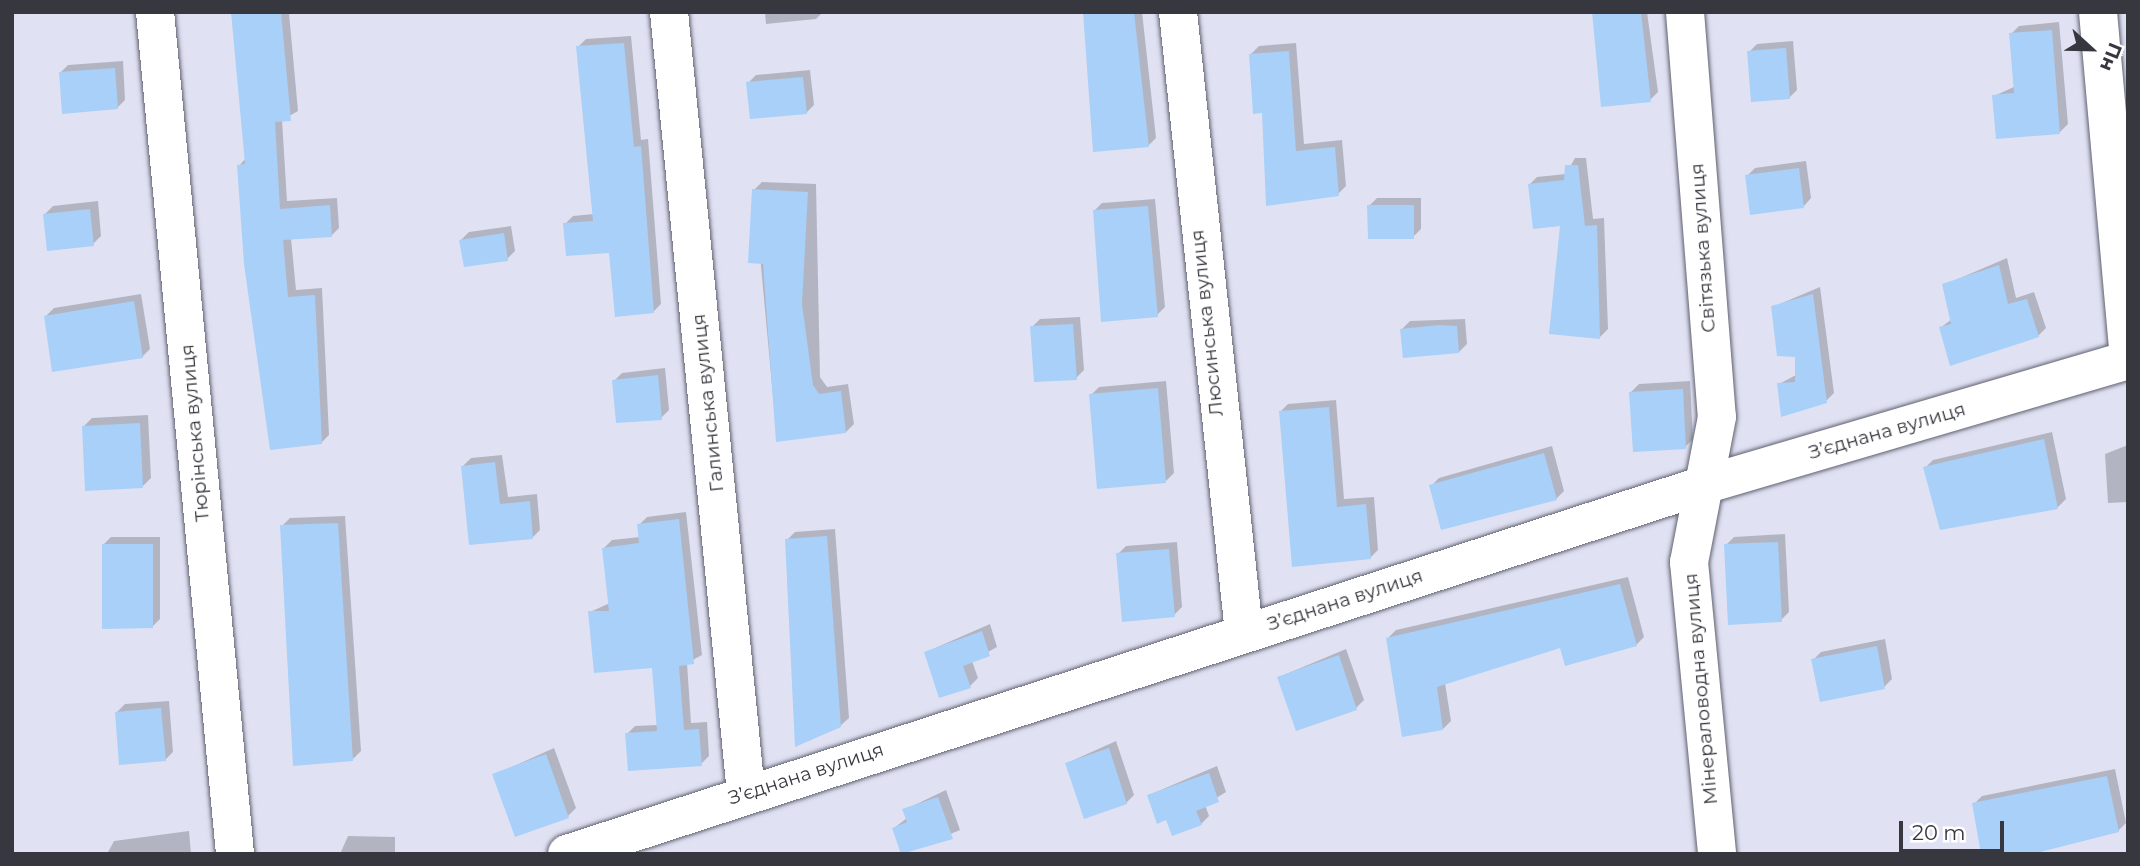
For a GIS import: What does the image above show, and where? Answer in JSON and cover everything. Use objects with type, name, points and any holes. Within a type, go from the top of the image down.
[{"type":"street","name":"Тюрінська вулиця","points":[[155,12],[235,854]]},
{"type":"street","name":"Галинська вулиця","points":[[669,12],[746,793]]},
{"type":"street","name":"Люсинська вулиця","points":[[1178,12],[1244,633]]},
{"type":"street","name":"Світязька вулиця","points":[[1685,12],[1717,417],[1707,484]]},
{"type":"street","points":[[2098,12],[2128,346]]},
{"type":"street","name":"З’єднана вулиця","points":[[567,854],[746,793],[1707,484],[2128,360]]},
{"type":"street","name":"Мінераловодна вулиця","points":[[1707,484],[1689,562],[1717,854]]},
{"type":"building","points":[[231,12],[281,12],[291,121],[275,122],[280,209],[330,205],[332,237],[283,240],[288,297],[315,295],[322,444],[270,450],[244,264],[237,165],[245,164]]},
{"type":"building","points":[[1083,12],[1134,12],[1149,147],[1093,152]]},
{"type":"building","points":[[1592,12],[1641,12],[1651,102],[1601,107]]},
{"type":"building","points":[[2052,30],[2060,134],[1996,139],[1992,95],[2014,93],[2009,33]]},
{"type":"building","points":[[624,43],[634,147],[641,146],[654,313],[615,317],[609,253],[566,256],[563,223],[593,221],[576,46]]},
{"type":"building","points":[[1786,48],[1790,99],[1751,102],[1747,51]]},
{"type":"building","points":[[1289,51],[1296,151],[1335,147],[1339,196],[1266,206],[1262,113],[1253,114],[1249,54]]},
{"type":"building","points":[[115,68],[118,109],[62,114],[59,72]]},
{"type":"building","points":[[803,77],[807,114],[750,119],[746,82]]},
{"type":"building","points":[[1565,165],[1578,165],[1585,226],[1597,225],[1600,339],[1549,334],[1560,226],[1533,229],[1528,184],[1564,180]]},
{"type":"building","points":[[1799,168],[1804,208],[1750,215],[1745,175]]},
{"type":"building","points":[[752,189],[808,192],[802,304],[813,385],[819,394],[841,391],[846,433],[776,442],[763,264],[748,263]]},
{"type":"building","points":[[1367,205],[1414,205],[1414,239],[1368,239]]},
{"type":"building","points":[[1148,206],[1158,317],[1101,322],[1093,210]]},
{"type":"building","points":[[90,209],[94,246],[47,251],[43,214]]},
{"type":"building","points":[[504,233],[508,261],[464,267],[459,240]]},
{"type":"building","points":[[1999,265],[2008,304],[2027,299],[2039,337],[1950,366],[1939,327],[1951,324],[1942,284]]},
{"type":"building","points":[[1813,294],[1827,403],[1781,417],[1777,383],[1795,382],[1795,357],[1777,356],[1771,306]]},
{"type":"building","points":[[134,301],[143,358],[52,372],[44,316]]},
{"type":"building","points":[[1073,324],[1077,380],[1034,382],[1030,326]]},
{"type":"building","points":[[1457,326],[1459,353],[1403,358],[1400,329]]},
{"type":"building","points":[[658,375],[662,420],[616,423],[612,380]]},
{"type":"building","points":[[1158,388],[1166,483],[1097,489],[1089,394]]},
{"type":"building","points":[[1683,389],[1686,449],[1633,452],[1629,392]]},
{"type":"building","points":[[1329,407],[1337,507],[1366,504],[1371,559],[1292,567],[1279,411]]},
{"type":"building","points":[[140,423],[143,488],[85,491],[82,426]]},
{"type":"building","points":[[2044,439],[2058,509],[1940,530],[1923,467]]},
{"type":"building","points":[[1544,453],[1557,500],[1441,530],[1429,485]]},
{"type":"building","points":[[495,462],[500,504],[530,501],[533,539],[469,545],[461,466]]},
{"type":"building","points":[[679,519],[694,664],[679,666],[684,730],[699,729],[702,766],[628,771],[625,733],[657,731],[652,668],[594,673],[588,611],[609,611],[602,548],[639,543],[637,524]]},
{"type":"building","points":[[338,523],[353,761],[293,766],[280,525]]},
{"type":"building","points":[[827,536],[841,727],[795,747],[785,539]]},
{"type":"building","points":[[1778,542],[1782,622],[1728,625],[1724,544]]},
{"type":"building","points":[[102,544],[153,544],[153,628],[102,629]]},
{"type":"building","points":[[1169,549],[1175,617],[1122,622],[1116,553]]},
{"type":"building","points":[[1620,584],[1637,646],[1565,666],[1560,648],[1437,687],[1443,730],[1402,737],[1386,638]]},
{"type":"building","points":[[982,631],[990,656],[963,666],[971,688],[939,698],[924,652]]},
{"type":"building","points":[[1877,646],[1885,689],[1820,702],[1811,659]]},
{"type":"building","points":[[1339,655],[1357,710],[1296,731],[1277,677]]},
{"type":"building","points":[[161,708],[166,761],[119,765],[115,712]]},
{"type":"building","points":[[1109,748],[1127,804],[1084,819],[1065,763]]},
{"type":"building","points":[[546,754],[569,818],[515,837],[492,774]]},
{"type":"building","points":[[1209,773],[1219,802],[1196,811],[1202,825],[1172,836],[1166,820],[1157,824],[1147,795]]},
{"type":"building","points":[[2107,776],[2119,832],[2032,854],[1981,854],[1972,803]]},
{"type":"building","points":[[938,797],[953,839],[901,854],[892,828],[907,822],[902,809]]}]
